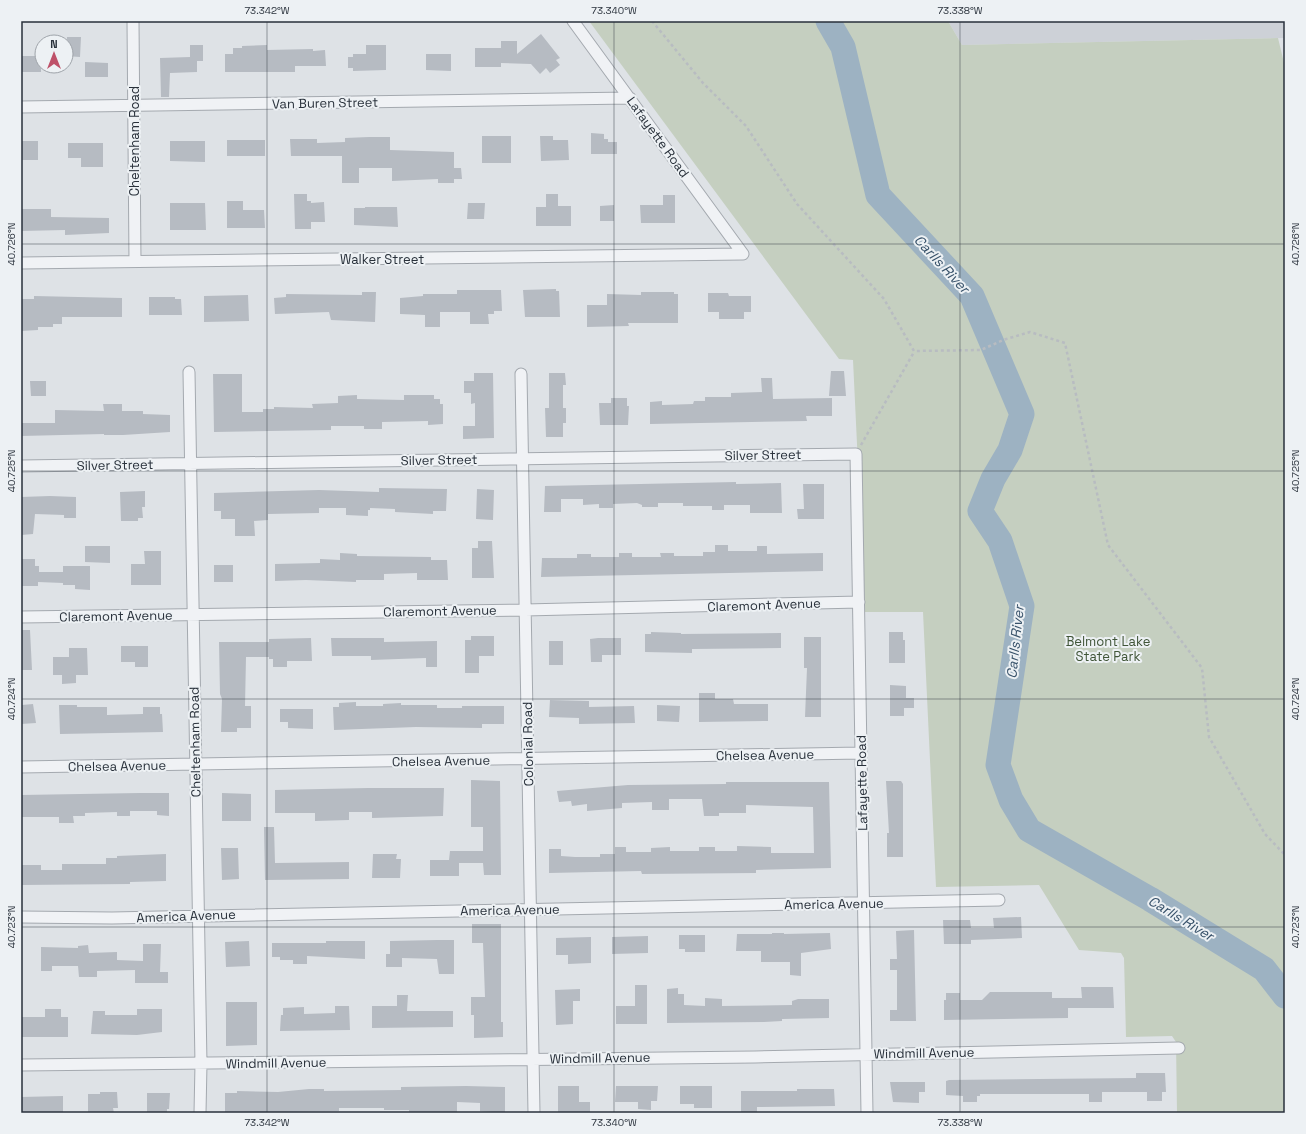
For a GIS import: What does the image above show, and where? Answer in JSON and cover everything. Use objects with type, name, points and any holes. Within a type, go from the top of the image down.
[{"type":"street","name":"Cheltenham Road","points":[[133,21],[135,261]]},
{"type":"street","name":"Lafayette Road","points":[[573,21],[743,254]]},
{"type":"street","name":"Van Buren Street","points":[[21,107],[630,98]]},
{"type":"street","name":"Walker Street","points":[[21,263],[743,254]]},
{"type":"street","name":"Cheltenham Road","points":[[189,372],[189,464],[201,1064],[200,1113]]},
{"type":"street","name":"Colonial Road","points":[[521,374],[534,1113]]},
{"type":"street","name":"Lafayette Road","points":[[856,454],[867,1113]]},
{"type":"street","name":"Silver Street","points":[[21,466],[856,454]]},
{"type":"street","name":"Claremont Avenue","points":[[21,617],[526,610],[859,602]]},
{"type":"street","name":"Chelsea Avenue","points":[[21,768],[860,753]]},
{"type":"street","name":"America Avenue","points":[[21,917],[112,918],[198,915],[864,904],[999,900]]},
{"type":"street","name":"Windmill Avenue","points":[[21,1065],[201,1064],[1179,1048]]},
{"type":"path","points":[[652,21],[703,83],[746,126],[797,204],[884,299],[914,351]]},
{"type":"path","points":[[914,351],[981,350],[1003,340],[1030,332],[1065,343],[1108,545],[1202,668],[1209,737],[1265,834],[1285,855]]},
{"type":"path","points":[[856,454],[914,351]]},
{"type":"shaded area","points":[[948,21],[1285,21],[1285,38],[962,45]]},
{"type":"green space","name":"Belmont Lake State Park","points":[[589,21],[948,21],[962,45],[1278,38],[1285,67],[1285,1113],[1177,1113],[1176,1042],[1172,1036],[1126,1037],[1124,958],[1121,953],[1079,950],[1039,885],[936,887],[923,612],[865,612],[853,360],[839,359]]},
{"type":"building","points":[[541,34],[560,58],[556,60],[560,65],[550,73],[546,68],[540,74],[531,64],[501,63],[501,67],[475,67],[475,48],[501,48],[501,41],[517,41],[517,54]]},
{"type":"building","points":[[74,37],[81,37],[80,57],[74,57]]},
{"type":"building","points":[[190,45],[203,45],[203,61],[197,61],[197,72],[170,73],[169,97],[161,97],[160,58],[190,57]]},
{"type":"building","points":[[267,45],[267,50],[325,50],[326,66],[295,66],[295,72],[225,72],[225,54],[233,54],[233,48],[242,48],[242,46]]},
{"type":"building","points":[[366,45],[386,45],[386,70],[353,71],[353,68],[348,68],[348,57],[353,57],[353,54],[366,54]]},
{"type":"building","points":[[426,54],[451,54],[451,71],[426,70]]},
{"type":"building","points":[[21,56],[34,56],[34,72],[21,72]]},
{"type":"building","points":[[85,62],[108,63],[108,77],[85,77]]},
{"type":"building","points":[[591,133],[604,134],[604,139],[608,139],[608,142],[617,142],[617,154],[591,154]]},
{"type":"building","points":[[482,136],[511,136],[511,163],[482,163]]},
{"type":"building","points":[[540,136],[553,136],[553,140],[568,140],[569,160],[541,161]]},
{"type":"building","points":[[390,137],[390,150],[454,152],[454,168],[461,168],[462,179],[454,179],[454,183],[438,183],[438,179],[392,181],[392,168],[359,168],[359,183],[342,183],[342,156],[291,156],[290,139],[317,139],[317,143],[345,142],[345,138]]},
{"type":"building","points":[[227,140],[265,140],[265,156],[227,156]]},
{"type":"building","points":[[21,141],[38,141],[38,160],[21,160]]},
{"type":"building","points":[[170,141],[205,141],[205,162],[170,161]]},
{"type":"building","points":[[68,143],[103,143],[103,167],[81,167],[81,158],[68,158]]},
{"type":"building","points":[[294,194],[307,194],[307,201],[311,201],[311,203],[324,202],[325,222],[311,222],[311,229],[295,229]]},
{"type":"building","points":[[546,194],[558,194],[558,206],[571,206],[571,226],[536,226],[536,207],[546,207]]},
{"type":"building","points":[[663,195],[675,195],[675,223],[641,223],[640,205],[663,205]]},
{"type":"building","points":[[227,201],[243,201],[243,210],[264,210],[265,228],[227,228]]},
{"type":"building","points":[[170,203],[205,203],[206,230],[170,230]]},
{"type":"building","points":[[468,203],[485,203],[484,219],[467,219]]},
{"type":"building","points":[[614,205],[614,221],[600,221],[600,206]]},
{"type":"building","points":[[397,207],[398,227],[354,225],[354,208]]},
{"type":"building","points":[[21,209],[51,209],[51,217],[109,218],[109,233],[65,235],[65,230],[21,231]]},
{"type":"building","points":[[556,289],[556,291],[559,291],[560,317],[525,317],[523,290]]},
{"type":"building","points":[[457,290],[501,290],[502,311],[494,311],[494,314],[488,314],[489,324],[470,324],[470,312],[440,312],[440,327],[425,327],[425,315],[400,314],[400,298],[423,296],[423,294],[457,294]]},
{"type":"building","points":[[362,292],[376,292],[375,322],[331,320],[329,312],[275,314],[274,298],[286,297],[286,294],[362,295]]},
{"type":"building","points":[[641,292],[674,292],[674,294],[678,294],[678,323],[628,323],[629,326],[587,327],[587,305],[607,305],[607,294],[641,295]]},
{"type":"building","points":[[708,293],[728,293],[729,296],[751,296],[751,312],[744,312],[744,319],[719,319],[719,312],[708,312]]},
{"type":"building","points":[[248,295],[249,321],[204,322],[204,296]]},
{"type":"building","points":[[34,296],[122,298],[122,317],[62,317],[62,324],[53,324],[53,327],[38,327],[38,330],[21,331],[21,299],[34,299]]},
{"type":"building","points":[[149,297],[175,297],[175,299],[181,299],[182,315],[149,315]]},
{"type":"building","points":[[831,371],[844,371],[846,396],[829,396]]},
{"type":"building","points":[[474,373],[493,373],[494,438],[463,439],[463,426],[475,426],[475,403],[471,404],[471,393],[464,393],[464,381],[474,381]]},
{"type":"building","points":[[549,373],[565,373],[566,385],[563,385],[563,408],[566,408],[566,423],[563,423],[563,437],[546,437],[545,408],[549,408]]},
{"type":"building","points":[[213,374],[242,374],[242,412],[263,412],[263,409],[274,409],[274,407],[313,408],[312,404],[338,403],[338,396],[357,395],[357,399],[404,400],[404,395],[434,395],[434,399],[440,399],[440,404],[443,404],[443,424],[428,425],[428,421],[382,422],[382,429],[364,429],[364,426],[331,426],[331,430],[214,432]]},
{"type":"building","points":[[761,378],[772,378],[773,399],[832,398],[832,416],[806,416],[807,421],[650,424],[650,402],[662,401],[662,405],[693,404],[694,401],[705,401],[705,397],[731,397],[731,393],[762,392]]},
{"type":"building","points":[[30,381],[46,381],[46,396],[31,396]]},
{"type":"building","points":[[611,398],[627,398],[627,406],[629,406],[628,425],[600,425],[599,403],[611,403]]},
{"type":"building","points":[[103,404],[122,404],[122,411],[143,411],[143,414],[170,415],[170,432],[123,435],[21,436],[21,423],[55,423],[55,410],[104,411]]},
{"type":"building","points":[[736,482],[736,484],[781,483],[782,513],[750,513],[750,505],[724,505],[724,510],[712,510],[712,506],[683,506],[683,503],[658,503],[658,507],[642,507],[642,505],[637,503],[613,504],[613,508],[599,508],[599,504],[583,505],[583,499],[561,499],[561,512],[544,512],[545,486]]},
{"type":"building","points":[[803,484],[824,484],[824,519],[798,519],[797,509],[804,509]]},
{"type":"building","points":[[379,488],[447,489],[446,511],[433,511],[433,514],[395,512],[395,509],[370,508],[370,510],[368,510],[368,516],[346,515],[346,508],[319,508],[319,513],[268,514],[268,520],[254,521],[255,536],[235,536],[235,519],[221,519],[221,511],[214,511],[214,493],[319,490],[379,492]]},
{"type":"building","points":[[477,489],[494,490],[493,520],[476,519]]},
{"type":"building","points":[[145,491],[145,507],[142,507],[143,518],[138,518],[138,521],[121,521],[120,492]]},
{"type":"building","points":[[21,497],[76,497],[76,518],[64,518],[64,515],[35,514],[33,534],[21,535]]},
{"type":"building","points":[[478,541],[492,541],[494,578],[472,578],[472,548],[478,548]]},
{"type":"building","points":[[715,545],[728,545],[728,551],[757,551],[757,546],[767,546],[767,554],[823,553],[823,571],[541,577],[542,558],[577,558],[577,554],[591,554],[591,557],[619,557],[619,553],[632,553],[632,557],[661,557],[660,553],[674,553],[674,556],[703,556],[703,552],[715,552]]},
{"type":"building","points":[[85,546],[110,546],[110,563],[85,562]]},
{"type":"building","points":[[144,551],[161,551],[161,585],[131,585],[131,564],[145,564]]},
{"type":"building","points":[[340,553],[357,554],[357,556],[431,557],[431,560],[447,560],[448,580],[417,580],[417,573],[384,574],[384,580],[356,580],[356,582],[306,580],[275,581],[275,564],[320,563],[320,559],[340,560]]},
{"type":"building","points":[[21,559],[35,559],[35,566],[39,566],[39,572],[63,572],[63,566],[90,566],[90,590],[75,589],[75,585],[63,585],[63,583],[38,582],[38,586],[21,586]]},
{"type":"building","points":[[214,565],[233,565],[233,582],[214,582]]},
{"type":"building","points":[[21,630],[30,630],[32,670],[21,670]]},
{"type":"building","points":[[651,632],[681,634],[781,633],[781,648],[692,649],[692,653],[645,652],[645,634],[651,634]]},
{"type":"building","points":[[889,632],[903,632],[903,640],[905,640],[905,663],[889,663]]},
{"type":"building","points":[[471,636],[494,636],[494,656],[479,656],[479,673],[465,673],[465,640],[471,640]]},
{"type":"building","points":[[804,637],[821,637],[821,717],[805,717],[807,668],[804,668]]},
{"type":"building","points":[[311,638],[312,661],[287,661],[287,667],[273,667],[273,659],[269,659],[269,657],[246,657],[245,706],[251,706],[251,728],[237,728],[237,732],[221,732],[222,699],[220,694],[219,642],[269,642],[269,639]]},
{"type":"building","points":[[331,638],[384,638],[384,642],[437,641],[437,667],[426,667],[426,658],[371,660],[371,656],[332,656]]},
{"type":"building","points":[[621,638],[621,655],[602,655],[602,662],[591,662],[590,639]]},
{"type":"building","points":[[549,641],[563,641],[563,665],[549,665]]},
{"type":"building","points":[[121,646],[148,646],[148,667],[135,667],[135,662],[121,662]]},
{"type":"building","points":[[69,648],[87,648],[88,675],[76,675],[76,683],[62,684],[62,675],[53,675],[53,657],[69,657]]},
{"type":"building","points":[[890,685],[906,686],[906,698],[914,698],[914,708],[904,708],[904,716],[890,716]]},
{"type":"building","points":[[699,693],[715,693],[715,699],[733,699],[734,704],[768,704],[768,721],[699,722]]},
{"type":"building","points":[[550,700],[589,701],[589,707],[634,706],[635,723],[579,724],[579,718],[549,717]]},
{"type":"building","points":[[356,702],[356,706],[383,706],[383,704],[401,703],[401,705],[437,705],[437,708],[462,708],[462,706],[504,706],[504,724],[482,724],[482,728],[416,727],[334,730],[333,707],[339,707],[339,703]]},
{"type":"building","points":[[33,704],[36,723],[21,724],[22,705]]},
{"type":"building","points":[[59,705],[77,705],[77,707],[107,707],[107,715],[143,714],[143,707],[160,707],[163,732],[60,734]]},
{"type":"building","points":[[657,705],[680,706],[679,722],[657,721]]},
{"type":"building","points":[[280,709],[313,709],[313,729],[288,728],[288,722],[280,722]]},
{"type":"building","points":[[471,780],[500,781],[501,875],[484,875],[483,863],[459,863],[459,876],[430,876],[430,860],[449,860],[450,851],[483,851],[483,827],[471,827]]},
{"type":"building","points":[[886,781],[901,781],[903,784],[903,857],[887,857],[887,833],[889,833]]},
{"type":"building","points":[[726,782],[829,782],[831,868],[756,870],[756,873],[642,874],[641,871],[549,873],[549,849],[561,849],[561,856],[575,857],[600,857],[600,854],[615,854],[615,847],[626,847],[626,852],[651,852],[651,848],[670,847],[670,851],[699,851],[699,847],[715,847],[715,851],[737,851],[737,846],[771,847],[771,853],[814,853],[813,807],[746,805],[746,813],[719,813],[719,816],[704,816],[702,799],[669,799],[669,810],[652,810],[652,802],[622,803],[622,808],[587,811],[587,804],[572,806],[571,801],[559,802],[557,791],[628,785],[726,784]]},
{"type":"building","points":[[444,788],[443,816],[372,818],[372,812],[349,812],[349,820],[315,821],[315,813],[275,813],[275,790]]},
{"type":"building","points":[[169,793],[169,816],[157,815],[157,811],[130,811],[130,816],[117,816],[117,812],[85,813],[85,816],[73,816],[74,823],[59,823],[59,817],[21,817],[21,795]]},
{"type":"building","points":[[222,793],[251,794],[251,821],[222,821]]},
{"type":"building","points":[[264,827],[274,827],[275,863],[349,862],[349,879],[265,880]]},
{"type":"building","points":[[221,848],[238,848],[239,879],[222,880]]},
{"type":"building","points":[[166,854],[166,881],[130,882],[130,884],[21,885],[21,865],[41,865],[41,870],[62,870],[62,864],[106,864],[106,858],[117,858],[117,856]]},
{"type":"building","points":[[373,854],[397,854],[396,859],[401,859],[400,878],[372,878]]},
{"type":"building","points":[[1021,917],[1022,938],[971,940],[971,944],[944,944],[943,920],[970,920],[971,928],[994,928],[993,918]]},
{"type":"building","points":[[472,924],[501,924],[501,1022],[503,1022],[503,1037],[474,1038],[474,1015],[471,1015],[471,997],[485,997],[483,943],[472,943]]},
{"type":"building","points":[[914,930],[916,1021],[890,1021],[890,1010],[897,1010],[897,970],[890,970],[890,959],[897,959],[896,931]]},
{"type":"building","points":[[830,933],[831,949],[801,953],[801,976],[790,975],[790,962],[761,962],[761,951],[736,951],[737,934]]},
{"type":"building","points":[[679,935],[705,935],[705,952],[685,952],[685,949],[679,949]]},
{"type":"building","points":[[648,936],[648,953],[612,954],[612,937]]},
{"type":"building","points":[[591,937],[591,963],[568,964],[568,955],[556,955],[556,938]]},
{"type":"building","points":[[454,940],[454,974],[439,974],[437,959],[402,958],[402,967],[386,967],[386,954],[390,954],[390,941]]},
{"type":"building","points":[[249,941],[250,966],[226,967],[225,942]]},
{"type":"building","points":[[326,941],[365,941],[365,959],[307,956],[307,964],[293,964],[293,960],[280,960],[280,957],[272,957],[272,943],[326,943]]},
{"type":"building","points":[[143,944],[161,944],[160,972],[168,972],[168,983],[135,983],[135,970],[97,971],[97,977],[79,977],[78,966],[52,966],[52,971],[41,971],[41,947],[78,948],[78,946],[88,945],[89,953],[117,952],[117,960],[143,961]]},
{"type":"building","points":[[635,985],[647,985],[647,1024],[616,1024],[616,1006],[635,1006]]},
{"type":"building","points":[[1081,987],[1113,987],[1114,1008],[1068,1008],[1068,1018],[944,1020],[944,1000],[946,1000],[946,993],[960,993],[960,1000],[982,1000],[990,992],[1052,992],[1052,998],[1082,998]]},
{"type":"building","points":[[678,988],[678,994],[684,994],[684,1005],[705,1006],[705,998],[722,999],[722,1006],[792,1005],[792,1001],[798,999],[829,999],[829,1018],[782,1019],[782,1021],[764,1022],[667,1023],[667,989]]},
{"type":"building","points":[[580,989],[580,1001],[573,1001],[573,1024],[556,1025],[555,990]]},
{"type":"building","points":[[397,995],[408,995],[407,1011],[453,1011],[453,1027],[372,1028],[372,1006],[397,1006]]},
{"type":"building","points":[[226,1002],[257,1002],[257,1045],[226,1046]]},
{"type":"building","points":[[335,1006],[349,1006],[350,1030],[280,1031],[283,1008],[304,1007],[304,1014],[335,1013]]},
{"type":"building","points":[[45,1009],[61,1009],[61,1017],[68,1017],[68,1037],[21,1037],[21,1017],[45,1017]]},
{"type":"building","points":[[137,1009],[162,1009],[162,1032],[137,1035],[91,1034],[93,1011],[105,1011],[105,1015],[137,1015]]},
{"type":"building","points":[[1136,1073],[1165,1073],[1166,1092],[1162,1092],[1162,1101],[1147,1101],[1147,1092],[1102,1092],[1102,1102],[1089,1102],[1089,1094],[980,1094],[980,1096],[977,1096],[977,1102],[963,1102],[963,1096],[946,1095],[946,1081],[949,1080],[1136,1078]]},
{"type":"building","points":[[890,1082],[925,1082],[925,1092],[919,1092],[919,1103],[893,1102]]},
{"type":"building","points":[[558,1086],[579,1086],[579,1102],[590,1102],[590,1113],[558,1113]]},
{"type":"building","points":[[616,1086],[658,1086],[657,1101],[651,1101],[651,1110],[638,1109],[638,1102],[615,1102]]},
{"type":"building","points":[[680,1086],[712,1086],[712,1108],[694,1108],[694,1104],[680,1104]]},
{"type":"building","points":[[401,1087],[505,1087],[505,1113],[480,1111],[480,1103],[457,1102],[457,1113],[409,1112],[409,1110],[384,1110],[384,1108],[339,1108],[339,1111],[225,1113],[225,1093],[237,1093],[237,1091],[278,1092],[309,1089],[324,1089],[324,1091],[401,1090]]},
{"type":"building","points":[[797,1089],[834,1089],[835,1106],[757,1107],[757,1113],[741,1113],[741,1091],[797,1091]]},
{"type":"building","points":[[100,1092],[117,1092],[118,1108],[113,1108],[114,1113],[88,1113],[88,1094],[100,1094]]},
{"type":"building","points":[[147,1093],[170,1093],[169,1109],[167,1109],[167,1113],[147,1113]]},
{"type":"building","points":[[63,1096],[63,1113],[21,1113],[21,1097]]},
{"type":"waterway","name":"Carlls River","points":[[828,21],[843,47],[878,195],[972,296],[1022,414],[1010,450],[993,479],[980,511],[1000,541],[1022,606],[998,765],[1011,800],[1029,830],[1150,899],[1264,969],[1285,996]]}]
